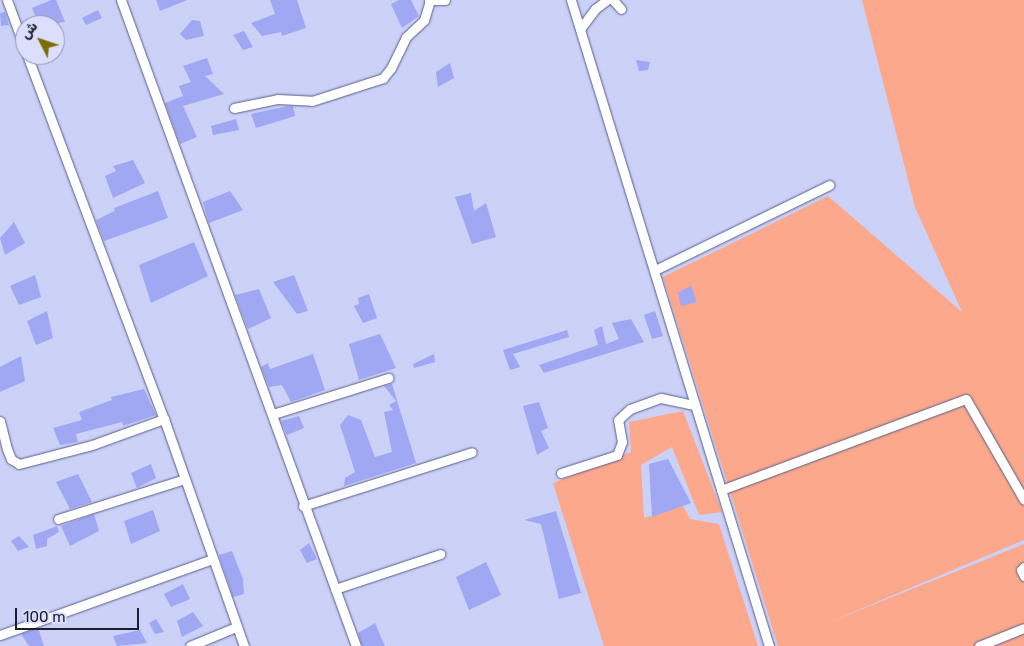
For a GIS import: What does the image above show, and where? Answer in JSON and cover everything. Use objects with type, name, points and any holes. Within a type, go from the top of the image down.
[{"type":"street","points":[[7,0],[15,22]]},
{"type":"street","points":[[121,0],[273,414],[303,506],[356,646]]},
{"type":"street","points":[[234,108],[278,99],[312,101],[383,78],[391,68],[406,37],[424,20],[430,0],[445,0]]},
{"type":"street","points":[[572,0],[655,270],[694,406],[769,646]]},
{"type":"street","points":[[580,29],[594,9],[606,0]]},
{"type":"street","points":[[613,0],[621,9]]},
{"type":"street","points":[[31,65],[164,419],[236,628],[244,646]]},
{"type":"street","points":[[655,270],[830,185]]},
{"type":"street","points":[[273,414],[388,378]]},
{"type":"street","points":[[561,473],[618,455],[622,442],[618,420],[630,409],[661,398],[694,406]]},
{"type":"street","points":[[721,490],[966,399],[1024,500]]},
{"type":"street","points":[[0,421],[7,449],[11,458],[19,464],[92,445],[164,419]]},
{"type":"street","points":[[303,506],[472,452]]},
{"type":"street","points":[[58,519],[185,479]]},
{"type":"street","points":[[335,589],[440,554]]},
{"type":"street","points":[[0,635],[212,559]]},
{"type":"street","points":[[1024,567],[1021,570],[1024,576]]},
{"type":"street","points":[[190,646],[236,628]]},
{"type":"street","points":[[979,646],[1024,628]]},
{"type":"shaded area","points":[[862,0],[1024,0],[1024,540],[825,624],[1024,544],[1024,646],[778,646],[663,277],[828,196],[962,312],[915,207]]},
{"type":"shaded area","points":[[683,411],[722,512],[699,515],[672,447],[641,465],[644,518],[683,506],[690,519],[719,524],[758,646],[604,646],[553,483],[631,452],[629,422]]},
{"type":"building","points":[[51,0],[56,0],[62,15],[35,15],[32,8]]},
{"type":"building","points":[[156,0],[187,0],[160,11]]},
{"type":"building","points":[[270,0],[297,0],[306,28],[282,36],[281,32],[262,36],[251,23],[275,14]]},
{"type":"building","points":[[399,0],[411,0],[419,16],[402,28],[391,4]]},
{"type":"building","points":[[98,10],[102,18],[86,25],[82,18]]},
{"type":"building","points":[[5,12],[9,25],[1,26],[0,13]]},
{"type":"building","points":[[192,20],[200,21],[204,36],[186,40],[180,34]]},
{"type":"building","points":[[244,31],[253,47],[243,50],[233,35]]},
{"type":"building","points":[[207,58],[213,74],[205,76],[224,94],[183,106],[197,137],[180,144],[165,103],[183,96],[179,86],[191,82],[183,66]]},
{"type":"building","points":[[636,60],[650,62],[648,70],[639,71]]},
{"type":"building","points":[[450,63],[454,78],[438,87],[436,72]]},
{"type":"building","points":[[293,106],[295,116],[256,128],[251,114]]},
{"type":"building","points":[[236,119],[239,130],[213,135],[211,126]]},
{"type":"building","points":[[133,160],[145,183],[113,198],[105,176],[116,171],[113,166]]},
{"type":"building","points":[[158,191],[168,218],[104,241],[96,220],[115,211],[114,208]]},
{"type":"building","points":[[230,191],[243,210],[209,223],[203,202]]},
{"type":"building","points":[[471,193],[474,211],[486,203],[496,237],[472,244],[455,197]]},
{"type":"building","points":[[14,222],[25,243],[5,255],[0,238]]},
{"type":"building","points":[[194,242],[208,276],[151,303],[139,265]]},
{"type":"building","points":[[35,275],[41,297],[19,305],[10,286]]},
{"type":"building","points":[[294,275],[308,311],[297,314],[273,282]]},
{"type":"building","points":[[691,286],[697,302],[681,306],[678,292]]},
{"type":"building","points":[[259,289],[271,318],[248,329],[235,295]]},
{"type":"building","points":[[369,294],[377,318],[363,323],[354,306],[359,304],[358,298]]},
{"type":"building","points":[[47,311],[53,338],[36,345],[27,321]]},
{"type":"building","points":[[655,311],[663,336],[652,339],[644,315]]},
{"type":"building","points":[[631,319],[644,342],[544,373],[539,365],[598,345],[594,330],[602,326],[606,344],[619,339],[612,323]]},
{"type":"building","points":[[567,330],[569,337],[513,354],[520,367],[510,370],[503,350]]},
{"type":"building","points":[[380,334],[396,368],[359,380],[349,344]]},
{"type":"building","points":[[313,354],[325,390],[291,402],[282,385],[269,387],[261,367],[268,363],[270,369]]},
{"type":"building","points":[[434,354],[435,362],[414,368],[413,364]]},
{"type":"building","points":[[21,356],[25,381],[0,392],[0,367]]},
{"type":"building","points":[[392,384],[416,463],[344,486],[345,478],[355,472],[340,425],[348,415],[361,420],[375,457],[392,452],[384,412],[393,410],[389,405],[396,401],[384,386]]},
{"type":"building","points":[[144,389],[156,415],[123,426],[122,422],[76,434],[78,442],[60,445],[53,428],[82,420],[79,412],[112,400],[111,397]]},
{"type":"building","points":[[539,402],[548,428],[541,431],[549,448],[537,455],[523,406]]},
{"type":"building","points":[[299,416],[304,428],[287,435],[281,421]]},
{"type":"building","points":[[668,459],[691,503],[652,517],[649,464]]},
{"type":"building","points":[[151,464],[156,478],[137,488],[131,473]]},
{"type":"building","points":[[78,474],[92,502],[70,509],[56,482]]},
{"type":"building","points":[[153,510],[160,531],[131,544],[124,521]]},
{"type":"building","points":[[556,511],[581,593],[559,599],[541,524],[524,520]]},
{"type":"building","points":[[94,514],[99,531],[70,546],[61,526]]},
{"type":"building","points":[[57,526],[59,532],[47,539],[47,546],[36,549],[33,535]]},
{"type":"building","points":[[19,536],[29,547],[18,551],[11,541]]},
{"type":"building","points":[[309,543],[317,559],[307,563],[300,550]]},
{"type":"building","points":[[232,551],[243,579],[244,594],[233,597],[219,555]]},
{"type":"building","points":[[486,562],[501,595],[469,610],[456,577]]},
{"type":"building","points":[[183,584],[190,599],[171,607],[164,594]]},
{"type":"building","points":[[193,612],[203,626],[182,637],[177,621]]},
{"type":"building","points":[[156,619],[164,632],[155,634],[149,623]]},
{"type":"building","points":[[375,623],[385,646],[362,646],[358,633]]},
{"type":"building","points":[[38,628],[44,646],[29,646],[21,634]]},
{"type":"building","points":[[140,630],[147,643],[117,646],[113,636]]}]
